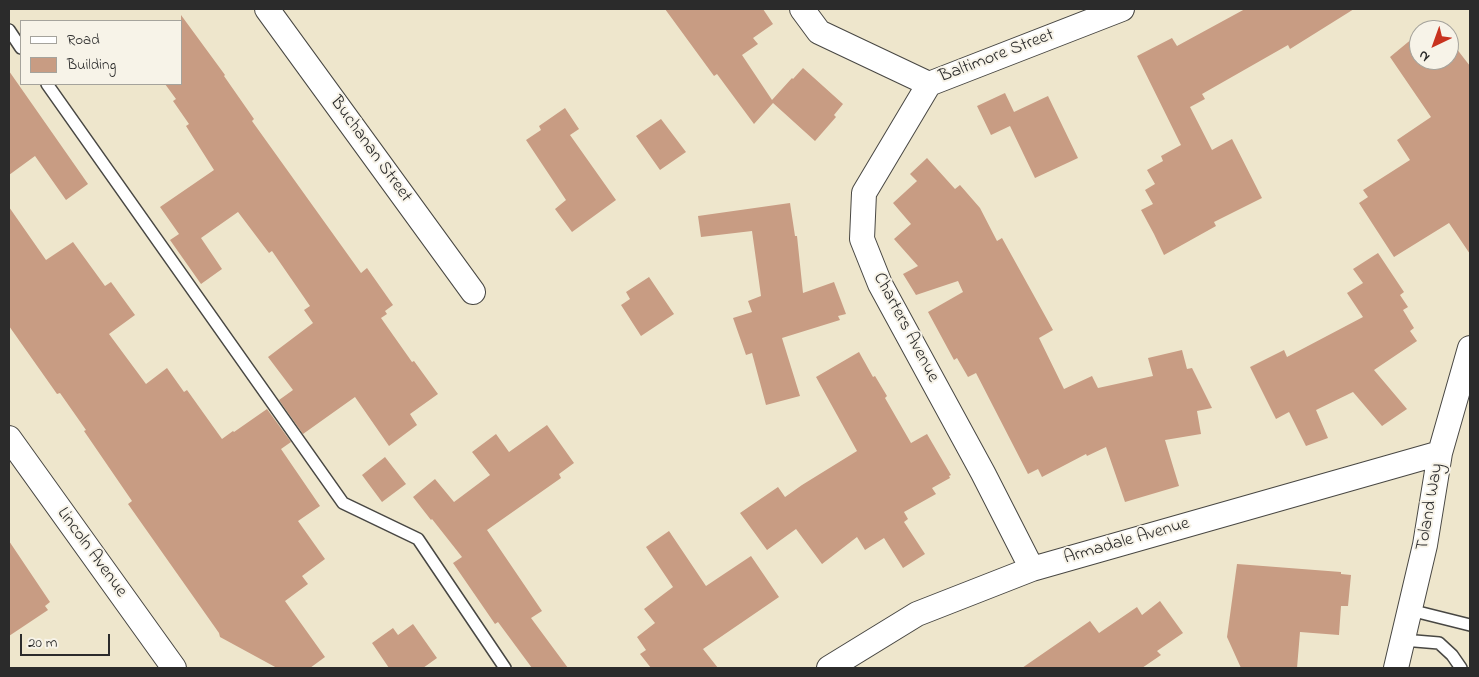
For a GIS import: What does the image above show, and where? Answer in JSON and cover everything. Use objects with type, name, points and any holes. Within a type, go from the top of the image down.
[{"type":"street","name":"Buchanan Street","points":[[267,9],[473,292]]},
{"type":"street","name":"Baltimore Street","points":[[802,9],[819,32],[929,84],[1122,9]]},
{"type":"street","name":"Charters Avenue","points":[[929,84],[864,193],[862,239],[880,284],[984,473],[1032,569]]},
{"type":"street","name":"Toland Way","points":[[1396,668],[1425,545],[1440,453],[1470,348]]},
{"type":"street","name":"Lincoln Avenue","points":[[9,438],[174,668]]},
{"type":"street","name":"Armadale Avenue","points":[[829,668],[917,614],[1032,569],[1440,453]]},
{"type":"lane","points":[[9,30],[20,46]]},
{"type":"lane","points":[[48,85],[343,503],[418,538],[504,668]]},
{"type":"lane","points":[[1410,610],[1470,625]]},
{"type":"lane","points":[[1403,640],[1439,644],[1452,655],[1461,668]]},
{"type":"building","points":[[665,9],[763,9],[773,24],[753,38],[758,44],[742,55],[772,100],[803,68],[843,104],[834,115],[836,117],[815,141],[773,103],[754,124],[717,74],[714,76]]},
{"type":"building","points":[[1245,9],[1354,9],[1290,49],[1288,45],[1202,94],[1205,99],[1190,107],[1212,150],[1232,139],[1262,198],[1214,222],[1216,226],[1164,255],[1141,210],[1153,204],[1145,190],[1155,184],[1147,170],[1163,161],[1161,156],[1181,145],[1137,56],[1172,38],[1177,46]]},
{"type":"building","points":[[181,15],[225,75],[254,119],[252,121],[361,273],[367,268],[393,305],[385,311],[387,314],[381,318],[412,362],[414,361],[438,394],[410,414],[417,425],[389,446],[355,397],[303,434],[279,400],[293,390],[268,357],[313,323],[304,310],[310,306],[272,251],[269,253],[238,212],[201,238],[222,269],[201,284],[170,240],[179,234],[160,207],[214,170],[186,126],[189,124],[173,101],[176,99],[166,85],[182,85]]},
{"type":"building","points":[[1409,41],[1409,70],[1459,70],[1459,52],[1470,66],[1470,254],[1449,223],[1394,257],[1359,203],[1368,197],[1363,190],[1410,160],[1397,140],[1431,117],[1390,57]]},
{"type":"building","points":[[9,71],[88,184],[66,200],[35,156],[9,175]]},
{"type":"building","points":[[1005,93],[1014,112],[1048,96],[1078,158],[1035,178],[1010,126],[991,135],[977,106]]},
{"type":"building","points":[[565,108],[579,129],[570,135],[616,200],[572,232],[555,209],[566,200],[526,140],[541,130],[539,126]]},
{"type":"building","points":[[661,119],[686,152],[660,170],[636,136]]},
{"type":"building","points":[[927,158],[955,189],[960,185],[980,208],[997,241],[1002,238],[1053,330],[1039,338],[1064,389],[1092,376],[1098,388],[1153,376],[1148,358],[1182,350],[1187,369],[1192,368],[1212,408],[1197,411],[1201,434],[1165,440],[1179,486],[1125,502],[1106,447],[1087,456],[1086,454],[1042,477],[1038,469],[1028,474],[976,373],[968,377],[957,358],[954,360],[928,312],[963,292],[958,281],[916,295],[903,274],[918,266],[894,239],[911,224],[893,203],[917,181],[910,174]]},
{"type":"building","points":[[790,203],[795,236],[797,236],[803,293],[834,282],[846,314],[838,316],[840,320],[782,338],[800,396],[766,405],[752,353],[746,355],[733,318],[752,312],[748,301],[761,296],[752,231],[701,237],[698,216]]},
{"type":"building","points":[[9,207],[46,260],[73,242],[105,286],[111,282],[135,315],[109,334],[146,384],[167,368],[184,392],[187,390],[222,439],[267,409],[291,442],[281,449],[320,506],[298,521],[325,559],[302,576],[308,584],[285,601],[325,657],[310,668],[277,668],[220,637],[128,504],[132,501],[84,431],[86,430],[60,393],[57,394],[9,326]]},
{"type":"building","points":[[1378,253],[1404,292],[1400,295],[1408,307],[1403,310],[1414,328],[1410,331],[1417,341],[1374,370],[1407,409],[1382,426],[1353,392],[1316,410],[1328,438],[1306,446],[1289,412],[1276,419],[1250,367],[1284,350],[1287,357],[1363,317],[1347,293],[1363,283],[1353,269]]},
{"type":"building","points":[[649,277],[674,314],[641,336],[621,305],[630,299],[626,292]]},
{"type":"building","points":[[859,352],[873,377],[875,376],[887,396],[885,398],[911,443],[927,434],[951,475],[949,476],[950,478],[932,488],[936,494],[904,512],[908,519],[904,522],[925,554],[903,568],[884,538],[865,550],[857,537],[822,564],[796,529],[767,550],[740,513],[778,487],[785,497],[857,451],[816,377]]},
{"type":"building","points":[[547,425],[574,463],[559,474],[561,478],[487,530],[542,611],[531,618],[568,668],[532,668],[498,622],[495,624],[453,563],[462,557],[413,497],[435,479],[454,502],[490,475],[472,452],[496,434],[509,452]]},
{"type":"building","points":[[385,457],[406,484],[382,502],[362,475]]},
{"type":"building","points":[[669,531],[706,586],[751,556],[779,597],[703,649],[718,668],[651,668],[640,654],[646,650],[637,637],[655,623],[644,609],[673,587],[646,547]]},
{"type":"building","points":[[9,541],[50,602],[45,606],[48,610],[9,636]]},
{"type":"building","points":[[1237,564],[1341,572],[1341,574],[1351,575],[1348,606],[1341,606],[1339,635],[1300,632],[1297,668],[1241,668],[1227,637]]},
{"type":"building","points":[[1160,601],[1183,633],[1157,651],[1161,655],[1142,668],[1022,668],[1090,621],[1099,633],[1137,607],[1142,615]]},
{"type":"building","points":[[413,624],[437,658],[423,668],[389,668],[372,643],[393,628],[398,635]]}]
